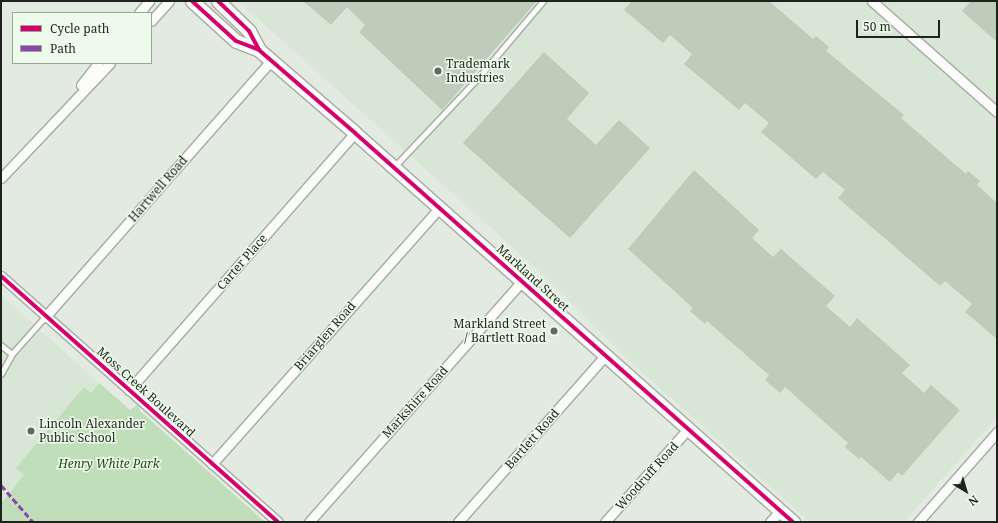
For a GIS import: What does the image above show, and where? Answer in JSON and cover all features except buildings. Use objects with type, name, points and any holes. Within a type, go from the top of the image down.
[{"type":"street","points":[[140,12],[149,1]]},
{"type":"street","points":[[152,20],[169,1]]},
{"type":"street","name":"Markland Street","points":[[192,1],[236,41],[259,50]]},
{"type":"street","name":"Markland Street","points":[[218,1],[249,31],[259,50],[271,61],[355,133],[793,522]]},
{"type":"street","points":[[872,1],[997,112]]},
{"type":"street","name":"Hartwell Road","points":[[45,317],[271,61]]},
{"type":"street","points":[[57,116],[97,64]]},
{"type":"street","points":[[1,178],[57,116],[109,64]]},
{"type":"street","name":"Carter Place","points":[[129,390],[355,133]]},
{"type":"street","name":"Briarglen Road","points":[[212,464],[439,208]]},
{"type":"street","name":"Moss Creek Boulevard","points":[[1,276],[45,317],[278,522]]},
{"type":"street","name":"Markshire Road","points":[[309,522],[522,282]]},
{"type":"street","name":"Bartlett Road","points":[[458,522],[605,356]]},
{"type":"street","name":"Woodruff Road","points":[[605,522],[688,429]]},
{"type":"street","points":[[918,522],[997,432]]},
{"type":"street","points":[[770,522],[780,511]]},
{"type":"lane","points":[[394,168],[478,78],[543,1]]},
{"type":"lane","points":[[1,374],[12,354],[45,317]]},
{"type":"lane","points":[[1,345],[12,354]]},
{"type":"shaded area","points":[[238,1],[997,1],[997,417],[904,522],[810,522],[626,358],[550,281]]},
{"type":"shaded area","name":"Lincoln Alexander Public School","points":[[1,295],[99,383],[1,504]]},
{"type":"green space","name":"Henry White Park","points":[[99,383],[130,410],[139,404],[140,411],[265,522],[1,522],[1,504],[24,475],[16,468],[84,387],[91,393]]},
{"type":"marked path","points":[[1,485],[33,522]]},
{"type":"cycle path","points":[[192,1],[236,41],[259,50],[355,133],[793,522]]},
{"type":"cycle path","points":[[218,1],[249,31],[259,50]]},
{"type":"cycle path","points":[[1,276],[278,522]]},
{"type":"place","name":"Trademark Industries","points":[[438,71]]},
{"type":"place","name":"Markland Street / Bartlett Road","points":[[554,331]]},
{"type":"place","name":"Lincoln Alexander Public School","points":[[31,431]]}]
